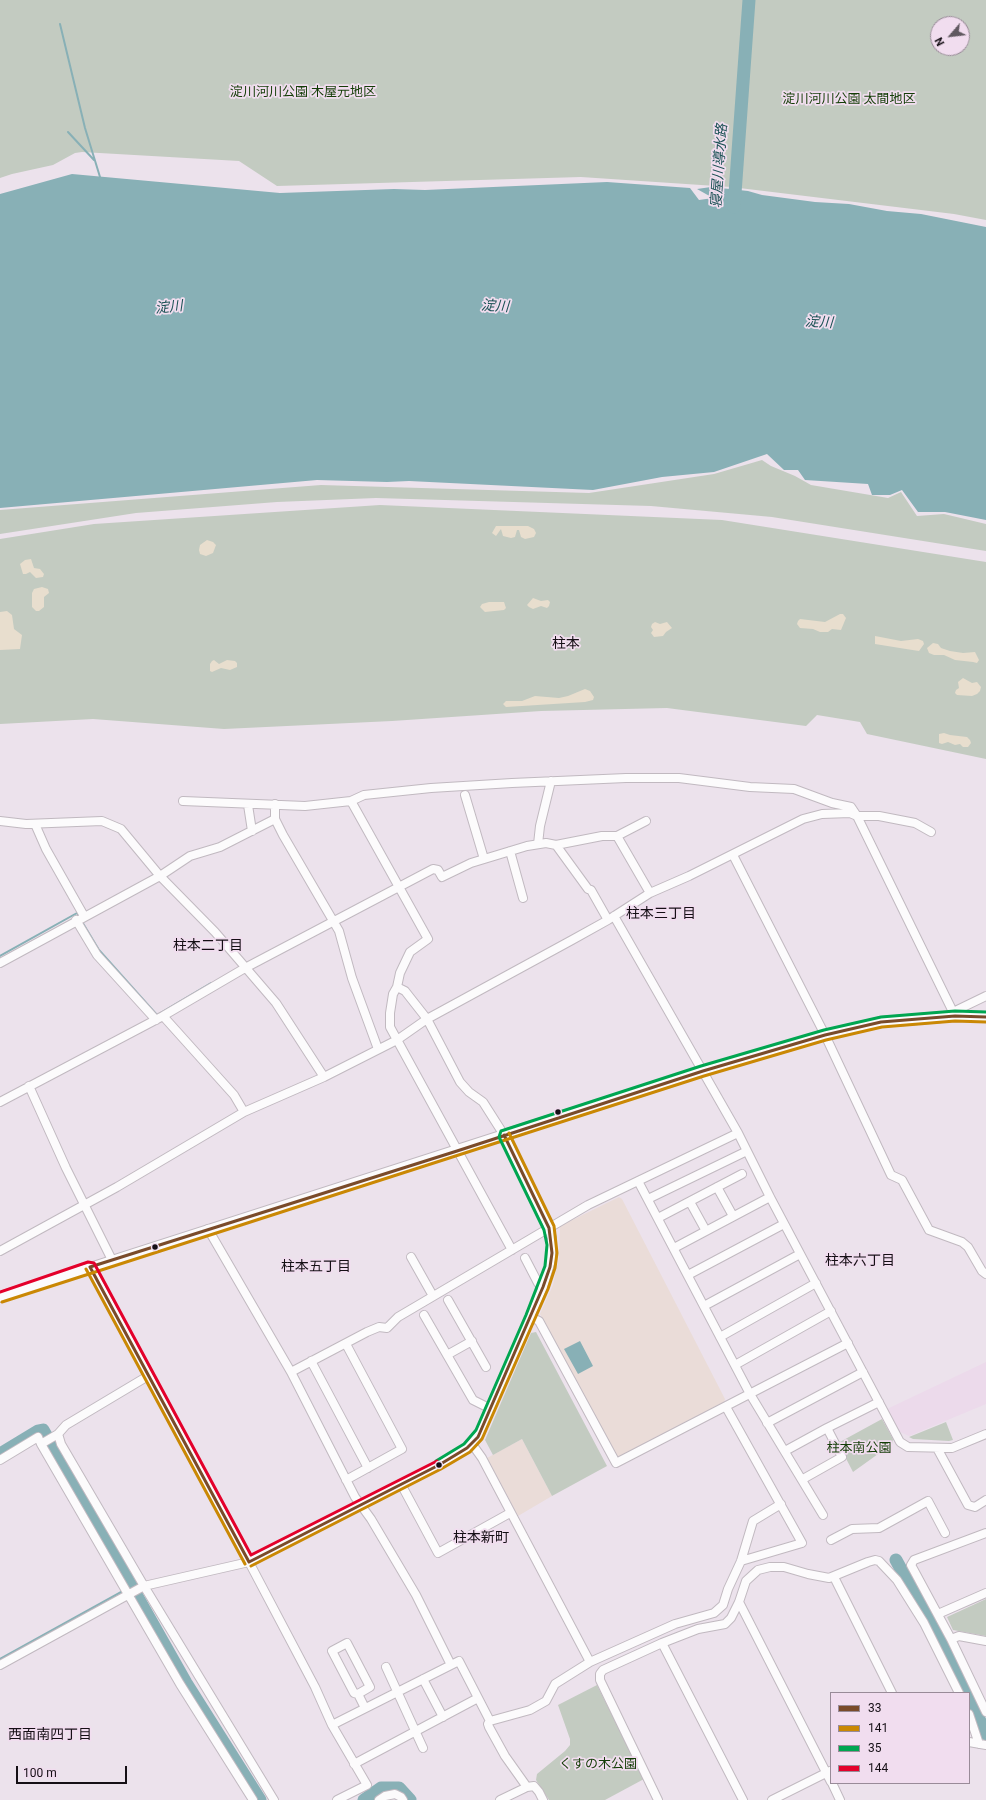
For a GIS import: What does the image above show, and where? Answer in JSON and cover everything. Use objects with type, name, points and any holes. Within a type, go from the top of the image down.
[{"type":"main road","points":[[0,1297],[703,1071],[825,1035],[881,1022],[954,1014],[986,1017]]},
{"type":"street","points":[[183,801],[248,805],[275,804],[305,806],[351,801],[364,795],[490,784],[626,778],[678,778],[750,787],[794,789],[832,803],[851,807],[857,816],[954,1014],[986,996]]},
{"type":"street","points":[[538,844],[540,826],[551,781]]},
{"type":"street","points":[[465,795],[484,859]]},
{"type":"street","points":[[351,801],[400,886],[428,939],[410,952],[400,973],[397,987],[393,994],[390,1013],[390,1026],[512,1250]]},
{"type":"street","points":[[275,804],[275,819],[298,862],[334,920],[346,954],[352,978],[378,1049]]},
{"type":"street","points":[[248,805],[252,831]]},
{"type":"street","points":[[0,1251],[84,1205],[244,1112],[324,1077],[397,1040],[427,1018],[611,918],[650,893],[733,855],[802,819],[828,813],[850,813],[857,816],[879,816],[915,823],[932,832]]},
{"type":"street","points":[[0,963],[80,918],[160,876],[190,856],[220,847],[275,819]]},
{"type":"street","points":[[0,821],[35,824],[102,821],[121,829],[160,876],[215,932],[244,968],[276,1003],[324,1077]]},
{"type":"street","points":[[0,1102],[160,1018],[244,968],[433,869],[438,870],[442,877],[471,863],[510,851],[538,844],[546,843],[556,845],[602,836],[617,836],[646,821]]},
{"type":"street","points":[[35,824],[97,955],[234,1095],[244,1112]]},
{"type":"street","points":[[617,836],[650,893]]},
{"type":"street","points":[[556,845],[611,918],[703,1071],[738,1133],[784,1224],[900,1442],[908,1446],[952,1448],[986,1434]]},
{"type":"street","points":[[510,851],[523,898]]},
{"type":"street","points":[[733,855],[825,1035],[891,1175],[902,1180],[929,1230],[962,1242],[968,1247],[982,1271],[986,1274]]},
{"type":"street","points":[[0,1665],[144,1586],[249,1562],[459,1454],[472,1444],[480,1432],[543,1287],[550,1267],[552,1253],[549,1228],[504,1135],[483,1102],[460,1082],[427,1018],[405,992],[397,987]]},
{"type":"street","points":[[29,1086],[84,1205],[112,1260]]},
{"type":"street","points":[[291,1372],[367,1332],[379,1327],[387,1328],[398,1317],[588,1205],[738,1133]]},
{"type":"street","points":[[648,1199],[747,1151]]},
{"type":"street","points":[[658,1218],[742,1174]]},
{"type":"street","points":[[638,1181],[750,1394],[803,1479],[823,1515]]},
{"type":"street","points":[[717,1187],[733,1216]]},
{"type":"street","points":[[674,1248],[770,1197]]},
{"type":"street","points":[[690,1202],[706,1231]]},
{"type":"street","points":[[688,1275],[784,1224]]},
{"type":"street","points":[[208,1229],[291,1372],[346,1480],[416,1595],[451,1665]]},
{"type":"street","points":[[704,1306],[800,1254]]},
{"type":"street","points":[[411,1257],[433,1296]]},
{"type":"street","points":[[525,1258],[538,1283],[543,1287]]},
{"type":"street","points":[[90,1267],[249,1562],[315,1687],[332,1725],[367,1785],[337,1800]]},
{"type":"street","points":[[720,1337],[816,1283]]},
{"type":"street","points":[[448,1300],[486,1367]]},
{"type":"street","points":[[734,1365],[831,1311]]},
{"type":"street","points":[[424,1315],[473,1400],[491,1409]]},
{"type":"street","points":[[530,1317],[539,1321],[616,1463],[848,1343]]},
{"type":"street","points":[[447,1355],[472,1341]]},
{"type":"street","points":[[346,1344],[402,1449],[346,1480]]},
{"type":"street","points":[[311,1362],[368,1468]]},
{"type":"street","points":[[767,1422],[864,1372]]},
{"type":"street","points":[[41,1444],[58,1434],[66,1425],[148,1376]]},
{"type":"street","points":[[785,1451],[879,1402]]},
{"type":"street","points":[[726,1407],[802,1543],[741,1560]]},
{"type":"street","points":[[803,1479],[842,1457],[827,1428]]},
{"type":"street","points":[[58,1434],[61,1444],[144,1586],[274,1800]]},
{"type":"street","points":[[0,1460],[38,1437],[180,1684],[253,1800]]},
{"type":"street","points":[[472,1444],[482,1458],[590,1662]]},
{"type":"street","points":[[937,1448],[968,1505],[975,1507],[986,1500]]},
{"type":"street","points":[[401,1484],[438,1553],[510,1513]]},
{"type":"street","points":[[831,1540],[852,1529],[879,1528],[928,1501],[945,1533]]},
{"type":"street","points":[[490,1721],[530,1710],[546,1701],[555,1684],[590,1662],[675,1624],[714,1613],[723,1605],[728,1588],[741,1560],[753,1521],[781,1504]]},
{"type":"street","points":[[986,1533],[914,1560],[911,1565],[952,1639],[986,1712]]},
{"type":"street","points":[[658,1800],[600,1680],[603,1670],[662,1643],[698,1629],[725,1624],[732,1618],[744,1585],[749,1577],[758,1570],[784,1566],[824,1578],[834,1577],[874,1560],[879,1561],[896,1580],[924,1623],[958,1692]]},
{"type":"street","points":[[834,1577],[892,1692]]},
{"type":"street","points":[[938,1614],[986,1593]]},
{"type":"street","points":[[739,1602],[829,1772],[772,1800]]},
{"type":"street","points":[[952,1639],[959,1636],[986,1642]]},
{"type":"street","points":[[358,1694],[370,1687],[347,1643],[332,1651],[354,1693],[358,1694],[365,1708]]},
{"type":"street","points":[[662,1643],[744,1800]]},
{"type":"street","points":[[332,1725],[459,1661],[490,1721],[488,1724],[489,1727],[505,1756],[527,1787]]},
{"type":"street","points":[[386,1667],[396,1692],[423,1748]]},
{"type":"street","points":[[423,1679],[443,1717]]},
{"type":"street","points":[[354,1764],[478,1698]]},
{"type":"street","points":[[970,1716],[982,1745]]},
{"type":"street","points":[[970,1742],[982,1745]]},
{"type":"street","points":[[832,1784],[840,1800]]},
{"type":"street","points":[[500,1800],[527,1787],[534,1786],[543,1800]]},
{"type":"street","points":[[379,1800],[385,1796],[395,1794],[403,1800]]},
{"type":"shaded area","points":[[619,1197],[622,1199],[725,1399],[724,1403],[620,1458],[616,1456],[540,1314],[553,1285],[559,1258],[560,1226]]},
{"type":"shaded area","points":[[986,1362],[986,1404],[909,1436],[898,1431],[887,1409]]},
{"type":"shaded area","points":[[522,1439],[552,1496],[518,1516],[487,1458]]},
{"type":"green space","name":"淀川河川公園 木屋元地区","points":[[0,0],[986,0],[986,220],[954,214],[731,187],[581,177],[277,186],[239,161],[82,152],[75,153],[53,165],[0,178]]},
{"type":"green space","points":[[762,460],[771,466],[795,476],[811,485],[888,498],[901,492],[917,516],[944,514],[986,524],[986,551],[772,517],[651,506],[376,498],[277,502],[136,513],[0,534],[0,510],[321,485],[589,493],[714,474]]},
{"type":"green space","points":[[380,505],[722,520],[986,562],[986,759],[867,734],[860,722],[817,715],[806,726],[667,708],[541,711],[392,721],[224,729],[93,719],[0,724],[0,539],[94,524]]},
{"type":"green space","points":[[536,1332],[607,1466],[552,1496],[522,1439],[493,1455],[485,1440],[531,1333]]},
{"type":"green space","name":"柱本南公園","points":[[882,1419],[893,1439],[892,1444],[853,1472],[838,1443]]},
{"type":"green space","points":[[946,1422],[953,1440],[913,1439],[909,1437]]},
{"type":"green space","points":[[986,1599],[986,1636],[953,1630],[947,1617]]},
{"type":"green space","name":"くすの木公園","points":[[597,1685],[644,1779],[605,1800],[549,1800],[536,1780],[537,1774],[565,1751],[570,1745],[570,1739],[558,1705]]},
{"type":"sand","points":[[496,526],[528,526],[534,529],[536,533],[534,537],[525,539],[521,537],[519,530],[517,530],[515,537],[511,538],[503,536],[501,529],[496,536],[492,533]]},
{"type":"sand","points":[[207,540],[216,545],[213,553],[206,556],[200,554],[199,550],[200,545]]},
{"type":"sand","points":[[31,559],[34,568],[40,569],[44,574],[43,577],[36,578],[30,572],[23,574],[20,564],[25,560]]},
{"type":"sand","points":[[42,587],[48,589],[49,593],[44,597],[44,607],[39,611],[36,611],[32,607],[32,593],[34,589]]},
{"type":"sand","points":[[533,598],[541,601],[548,600],[550,602],[549,606],[547,608],[541,606],[533,609],[529,607],[527,605]]},
{"type":"sand","points":[[489,602],[504,602],[506,608],[504,610],[485,612],[480,607],[482,604]]},
{"type":"sand","points":[[7,611],[12,615],[14,629],[22,635],[20,649],[0,650],[0,612]]},
{"type":"sand","points":[[840,614],[843,614],[846,618],[841,630],[832,629],[828,632],[820,632],[813,629],[800,628],[797,624],[800,619],[825,622]]},
{"type":"sand","points":[[655,622],[660,624],[667,622],[672,628],[663,636],[654,637],[651,633],[653,630],[651,627]]},
{"type":"sand","points":[[875,636],[901,641],[918,639],[923,641],[924,644],[919,651],[875,644]]},
{"type":"sand","points":[[933,643],[938,644],[941,648],[950,651],[963,653],[975,652],[979,660],[977,663],[955,660],[944,655],[934,655],[929,653],[927,648]]},
{"type":"sand","points":[[214,660],[219,664],[227,660],[235,661],[237,663],[237,667],[230,670],[221,668],[212,672],[210,671],[210,664]]},
{"type":"sand","points":[[963,678],[972,683],[977,682],[981,687],[980,691],[972,696],[957,695],[955,693],[959,688],[958,682]]},
{"type":"sand","points":[[585,689],[590,691],[594,697],[593,700],[585,702],[506,707],[503,704],[506,701],[522,701],[535,696],[559,698]]},
{"type":"sand","points":[[944,733],[967,737],[971,743],[968,747],[963,747],[960,744],[955,745],[948,742],[942,744],[939,743],[939,734]]},
{"type":"water","name":"淀川","points":[[72,174],[280,193],[394,189],[425,190],[607,182],[690,188],[699,200],[713,198],[697,189],[711,187],[748,191],[762,195],[815,202],[849,204],[887,211],[921,214],[986,227],[986,520],[945,512],[918,512],[902,490],[890,495],[872,495],[868,484],[805,480],[798,470],[784,470],[767,454],[714,472],[662,477],[593,490],[409,481],[387,482],[317,480],[0,508],[0,194]]},
{"type":"water","points":[[580,1341],[593,1366],[578,1374],[564,1349]]},
{"type":"waterway","name":"寝屋川導水路","points":[[734,207],[749,0]]},
{"type":"waterway","points":[[60,24],[85,128],[100,177]]},
{"type":"waterway","points":[[68,132],[94,160]]},
{"type":"waterway","points":[[0,956],[77,913],[79,916]]},
{"type":"waterway","points":[[81,920],[99,950],[157,1015],[211,983]]},
{"type":"waterway","points":[[0,1454],[38,1431],[43,1430],[186,1683],[260,1800]]},
{"type":"waterway","points":[[896,1560],[967,1692]]},
{"type":"waterway","points":[[127,1588],[132,1586]]},
{"type":"waterway","points":[[0,1659],[123,1591]]},
{"type":"waterway","points":[[970,1700],[986,1734]]},
{"type":"waterway","points":[[364,1800],[381,1788],[399,1788],[410,1800]]},
{"type":"transit line","name":"35","points":[[436,1461],[464,1444],[476,1430],[526,1315],[545,1266],[547,1245],[544,1230],[499,1137],[501,1131],[701,1066],[824,1030],[881,1017],[955,1011],[986,1012]]},
{"type":"transit line","name":"33","points":[[90,1267],[457,1151],[703,1071],[825,1035],[881,1022],[955,1016],[986,1017]]},
{"type":"transit line","name":"141","points":[[2,1302],[704,1076],[826,1040],[882,1027],[955,1021],[986,1022]]},
{"type":"transit line","name":"141","points":[[251,1566],[441,1469],[470,1452],[482,1439],[548,1289],[555,1268],[557,1253],[554,1226],[509,1133]]},
{"type":"transit line","name":"33","points":[[249,1562],[439,1465],[467,1448],[478,1437],[543,1287],[550,1267],[552,1253],[549,1228],[504,1135]]},
{"type":"transit line","name":"144","points":[[0,1292],[88,1262],[94,1263],[251,1555],[437,1461]]},
{"type":"transit line","name":"33","points":[[90,1267],[249,1562]]},
{"type":"transit line","name":"141","points":[[86,1269],[245,1564]]},
{"type":"district","name":"柱本","points":[[566,644]]},
{"type":"district","name":"柱本三丁目","points":[[661,914]]},
{"type":"district","name":"柱本二丁目","points":[[208,946]]},
{"type":"district","name":"柱本六丁目","points":[[860,1261]]},
{"type":"district","name":"柱本五丁目","points":[[316,1267]]},
{"type":"district","name":"柱本新町","points":[[481,1538]]},
{"type":"district","name":"西面南四丁目","points":[[50,1735]]},
{"type":"park label","name":"淀川河川公園 太間地区","points":[[849,100]]}]
